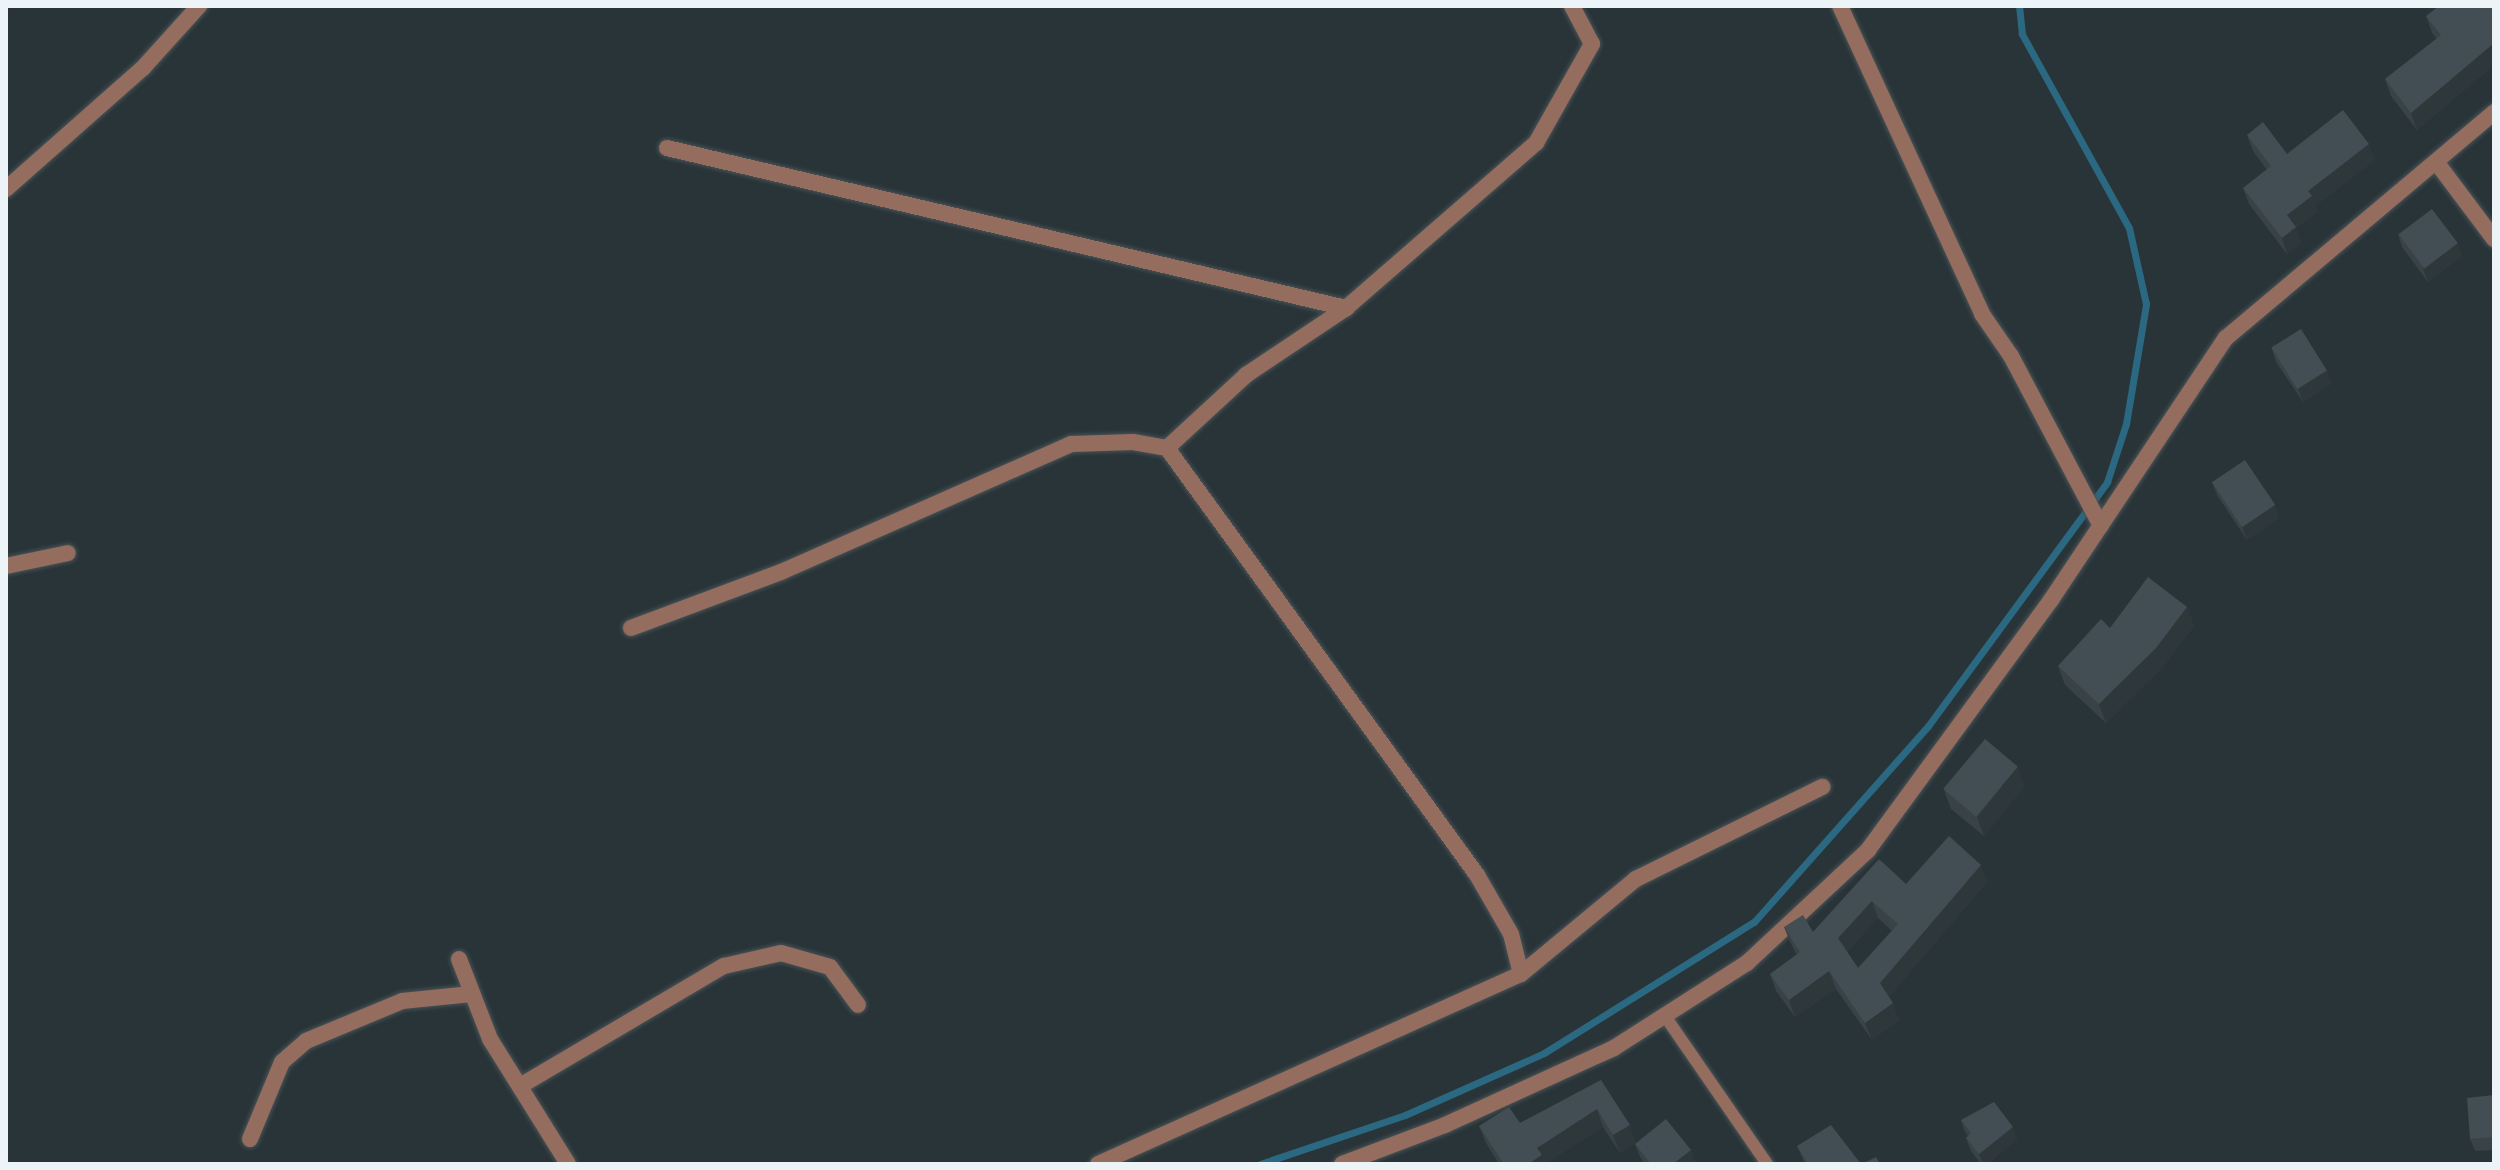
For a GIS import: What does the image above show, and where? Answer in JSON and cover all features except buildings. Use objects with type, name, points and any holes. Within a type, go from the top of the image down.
[{"type":"street","points":[[6,189],[143,68],[199,6]]},
{"type":"street","points":[[1167,448],[1246,375],[1346,308],[1536,143],[1592,44],[1572,6]]},
{"type":"street","points":[[1840,6],[1982,314],[2011,356],[2101,526]]},
{"type":"street","points":[[1342,1164],[1445,1125],[1614,1048],[1747,963],[1868,850],[2101,526],[2226,338],[2494,112]]},
{"type":"street","points":[[667,148],[1346,308]]},
{"type":"street","points":[[2437,163],[2494,239]]},
{"type":"street","points":[[631,628],[781,572],[1071,444],[1133,442],[1167,448],[1477,875],[1511,934],[1521,974]]},
{"type":"street","points":[[6,566],[68,553]]},
{"type":"street","points":[[1098,1164],[1521,974],[1636,879],[1822,787]]},
{"type":"street","points":[[520,1086],[724,966],[781,953],[830,967],[858,1005]]},
{"type":"street","points":[[459,959],[490,1039],[568,1164]]},
{"type":"street","points":[[250,1139],[282,1062],[306,1041],[402,1001],[472,994]]},
{"type":"lane","points":[[1665,1016],[1767,1164]]},
{"type":"waterway","points":[[1260,1164],[1405,1115],[1544,1053],[1754,922],[1928,726],[2107,482],[2126,424],[2146,304],[2129,228],[2022,34],[2019,6]]}]
